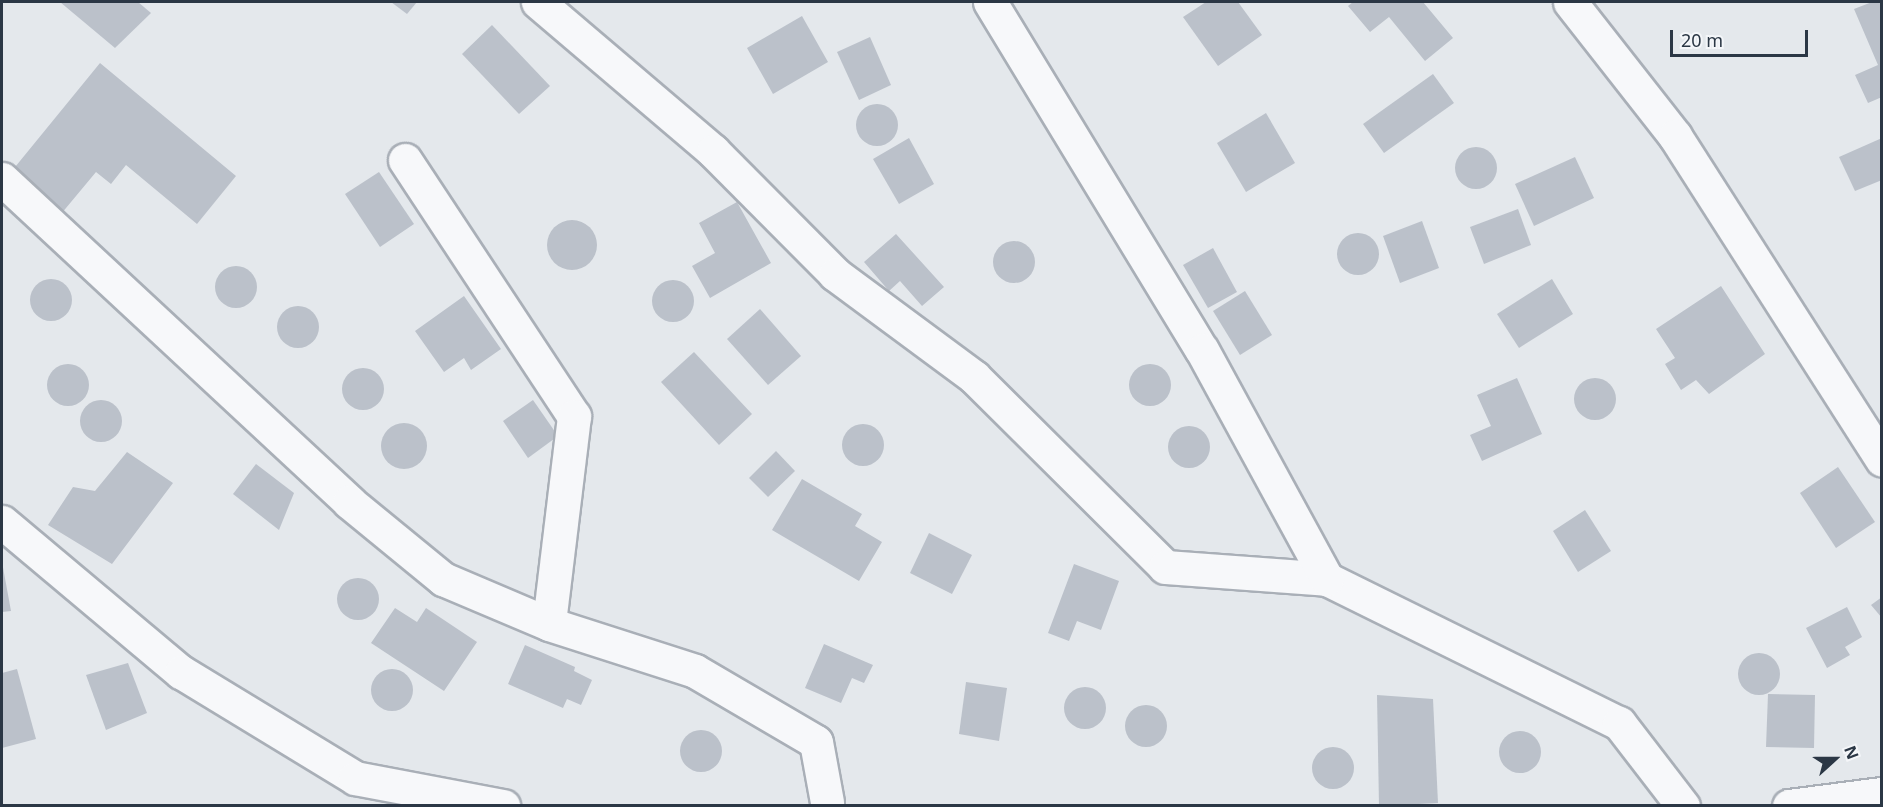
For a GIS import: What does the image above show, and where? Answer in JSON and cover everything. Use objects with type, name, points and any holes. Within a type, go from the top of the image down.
[{"type":"street","points":[[538,2],[713,151],[835,274],[974,377],[1165,567],[1327,579],[1619,723],[1683,806]]},
{"type":"street","points":[[990,2],[1202,350],[1327,579]]},
{"type":"street","points":[[1570,2],[1675,136],[1881,460]]},
{"type":"street","points":[[405,160],[574,416],[549,624]]},
{"type":"street","points":[[2,179],[349,502],[443,579],[549,624],[696,671],[816,742],[833,804]]},
{"type":"street","points":[[2,522],[181,672],[355,778],[502,806]]},
{"type":"street","points":[[1789,806],[1881,794]]},
{"type":"building","points":[[60,2],[138,2],[151,13],[115,48]]},
{"type":"building","points":[[391,2],[417,2],[407,14]]},
{"type":"building","points":[[1206,2],[1238,2],[1262,35],[1218,66],[1183,17]]},
{"type":"building","points":[[1353,2],[1423,2],[1453,38],[1425,61],[1389,17],[1370,32],[1348,6]]},
{"type":"building","points":[[1872,2],[1882,2],[1882,97],[1868,103],[1855,75],[1878,65],[1854,9]]},
{"type":"building","points":[[802,16],[828,62],[773,94],[747,48]]},
{"type":"building","points":[[492,25],[550,86],[519,114],[462,54]]},
{"type":"building","points":[[870,37],[891,85],[859,100],[837,52]]},
{"type":"building","points":[[100,63],[236,176],[197,224],[126,165],[111,184],[96,172],[61,214],[11,172]]},
{"type":"building","points":[[1433,74],[1454,103],[1384,153],[1363,124]]},
{"type":"building","points":[[877,104],[885,105],[892,110],[897,117],[897,133],[892,140],[885,145],[877,146],[869,145],[862,140],[857,133],[856,125],[857,117],[862,110],[869,105]]},
{"type":"building","points":[[1266,113],[1295,163],[1246,192],[1217,143]]},
{"type":"building","points":[[909,138],[934,184],[899,204],[873,159]]},
{"type":"building","points":[[1882,138],[1882,180],[1855,191],[1839,157]]},
{"type":"building","points":[[1476,147],[1484,148],[1491,153],[1496,160],[1496,176],[1491,183],[1484,188],[1476,189],[1468,188],[1461,183],[1456,176],[1455,168],[1456,160],[1461,153],[1468,148]]},
{"type":"building","points":[[1575,157],[1594,198],[1534,226],[1515,184]]},
{"type":"building","points":[[379,172],[414,224],[380,247],[345,194]]},
{"type":"building","points":[[737,202],[771,263],[710,298],[692,266],[715,253],[699,223]]},
{"type":"building","points":[[1518,209],[1531,245],[1484,264],[1470,227]]},
{"type":"building","points":[[572,220],[590,227],[597,245],[590,263],[572,270],[554,263],[547,245],[554,227]]},
{"type":"building","points":[[1422,221],[1439,268],[1400,283],[1383,236]]},
{"type":"building","points":[[1358,233],[1366,234],[1373,239],[1378,246],[1378,262],[1373,269],[1366,274],[1358,275],[1350,274],[1343,269],[1338,262],[1337,254],[1338,246],[1343,239],[1350,234]]},
{"type":"building","points":[[896,234],[944,287],[922,306],[900,281],[889,291],[864,262]]},
{"type":"building","points":[[1014,241],[1022,242],[1029,247],[1034,254],[1034,270],[1029,277],[1022,282],[1014,283],[1006,282],[999,277],[994,270],[993,262],[994,254],[999,247],[1006,242]]},
{"type":"building","points":[[1213,248],[1237,292],[1208,308],[1183,265]]},
{"type":"building","points":[[236,266],[244,267],[251,272],[256,279],[256,295],[251,302],[244,307],[236,308],[228,307],[221,302],[216,295],[215,287],[216,279],[221,272],[228,267]]},
{"type":"building","points":[[51,279],[59,280],[66,285],[71,292],[71,308],[66,315],[59,320],[51,321],[43,320],[36,315],[31,308],[30,300],[31,292],[36,285],[43,280]]},
{"type":"building","points":[[1552,279],[1573,314],[1519,348],[1497,314]]},
{"type":"building","points":[[673,280],[681,281],[688,286],[693,293],[693,309],[688,316],[681,321],[673,322],[665,321],[658,316],[653,309],[652,301],[653,293],[658,286],[665,281]]},
{"type":"building","points":[[1721,286],[1765,354],[1709,394],[1696,380],[1681,390],[1665,364],[1675,358],[1656,329]]},
{"type":"building","points":[[1245,291],[1272,335],[1240,355],[1213,311]]},
{"type":"building","points":[[464,296],[501,349],[471,370],[464,358],[444,372],[415,331]]},
{"type":"building","points":[[298,306],[306,307],[313,312],[318,319],[318,335],[313,342],[306,347],[298,348],[290,347],[283,342],[278,335],[277,327],[278,319],[283,312],[290,307]]},
{"type":"building","points":[[760,309],[801,356],[768,385],[727,339]]},
{"type":"building","points":[[694,352],[752,414],[719,445],[661,382]]},
{"type":"building","points":[[68,364],[76,365],[83,370],[88,377],[88,393],[83,400],[76,405],[68,406],[60,405],[53,400],[48,393],[47,385],[48,377],[53,370],[60,365]]},
{"type":"building","points":[[1150,364],[1158,365],[1165,370],[1170,377],[1170,393],[1165,400],[1158,405],[1150,406],[1142,405],[1135,400],[1130,393],[1129,385],[1130,377],[1135,370],[1142,365]]},
{"type":"building","points":[[363,368],[371,369],[378,374],[383,381],[383,397],[378,404],[371,409],[363,410],[355,409],[348,404],[343,397],[342,389],[343,381],[348,374],[355,369]]},
{"type":"building","points":[[1517,378],[1542,434],[1482,461],[1470,435],[1491,426],[1477,395]]},
{"type":"building","points":[[1595,378],[1603,379],[1610,384],[1615,391],[1615,407],[1610,414],[1603,419],[1595,420],[1587,419],[1580,414],[1575,407],[1574,399],[1575,391],[1580,384],[1587,379]]},
{"type":"building","points":[[101,400],[109,401],[116,406],[121,413],[121,429],[116,436],[109,441],[101,442],[93,441],[86,436],[81,429],[80,421],[81,413],[86,406],[93,401]]},
{"type":"building","points":[[533,400],[558,436],[528,458],[503,421]]},
{"type":"building","points":[[404,423],[420,430],[427,446],[420,462],[404,469],[388,462],[381,446],[388,430]]},
{"type":"building","points":[[863,424],[871,425],[878,430],[883,437],[883,453],[878,460],[871,465],[863,466],[855,465],[848,460],[843,453],[842,445],[843,437],[848,430],[855,425]]},
{"type":"building","points":[[1189,426],[1197,427],[1204,432],[1209,439],[1209,455],[1204,462],[1197,467],[1189,468],[1181,467],[1174,462],[1169,455],[1168,447],[1169,439],[1174,432],[1181,427]]},
{"type":"building","points":[[776,451],[795,471],[768,497],[749,478]]},
{"type":"building","points":[[127,452],[173,483],[112,564],[48,525],[73,487],[95,491]]},
{"type":"building","points":[[256,464],[294,493],[279,530],[233,494]]},
{"type":"building","points":[[1838,467],[1875,522],[1836,548],[1800,493]]},
{"type":"building","points":[[802,479],[862,514],[855,526],[882,542],[859,581],[772,530]]},
{"type":"building","points":[[1585,510],[1611,551],[1578,572],[1553,531]]},
{"type":"building","points":[[929,533],[972,555],[952,594],[910,573]]},
{"type":"building","points":[[2,562],[11,611],[2,612]]},
{"type":"building","points":[[1074,564],[1119,581],[1101,630],[1077,621],[1069,641],[1048,633]]},
{"type":"building","points":[[358,578],[366,579],[373,584],[378,591],[378,607],[373,614],[366,619],[358,620],[350,619],[343,614],[338,607],[337,599],[338,591],[343,584],[350,579]]},
{"type":"building","points":[[1882,597],[1882,618],[1871,605]]},
{"type":"building","points":[[1847,607],[1862,637],[1845,647],[1850,655],[1827,668],[1806,628]]},
{"type":"building","points":[[395,608],[417,622],[426,608],[477,642],[444,691],[371,643]]},
{"type":"building","points":[[824,644],[873,665],[864,683],[852,678],[841,703],[805,688]]},
{"type":"building","points":[[525,645],[575,667],[574,671],[592,680],[581,705],[567,699],[563,708],[508,684]]},
{"type":"building","points":[[1759,653],[1767,654],[1774,659],[1779,666],[1779,682],[1774,689],[1767,694],[1759,695],[1751,694],[1744,689],[1739,682],[1738,674],[1739,666],[1744,659],[1751,654]]},
{"type":"building","points":[[128,663],[147,713],[106,730],[86,675]]},
{"type":"building","points":[[17,669],[36,739],[2,748],[2,673]]},
{"type":"building","points":[[392,669],[400,670],[407,675],[412,682],[412,698],[407,705],[400,710],[392,711],[384,710],[377,705],[372,698],[371,690],[372,682],[377,675],[384,670]]},
{"type":"building","points":[[966,682],[1007,688],[999,741],[959,734]]},
{"type":"building","points":[[1085,687],[1093,688],[1100,693],[1105,700],[1105,716],[1100,723],[1093,728],[1085,729],[1077,728],[1070,723],[1065,716],[1064,708],[1065,700],[1070,693],[1077,688]]},
{"type":"building","points":[[1768,694],[1815,695],[1814,748],[1766,747]]},
{"type":"building","points":[[1377,695],[1433,699],[1438,803],[1379,806]]},
{"type":"building","points":[[1146,705],[1154,706],[1161,711],[1166,718],[1166,734],[1161,741],[1154,746],[1146,747],[1138,746],[1131,741],[1126,734],[1125,726],[1126,718],[1131,711],[1138,706]]},
{"type":"building","points":[[701,730],[709,731],[716,736],[721,743],[721,759],[716,766],[709,771],[701,772],[693,771],[686,766],[681,759],[680,751],[681,743],[686,736],[693,731]]},
{"type":"building","points":[[1520,731],[1528,732],[1535,737],[1540,744],[1540,760],[1535,767],[1528,772],[1520,773],[1512,772],[1505,767],[1500,760],[1499,752],[1500,744],[1505,737],[1512,732]]},
{"type":"building","points":[[1333,747],[1341,748],[1348,753],[1353,760],[1353,776],[1348,783],[1341,788],[1333,789],[1325,788],[1318,783],[1313,776],[1312,768],[1313,760],[1318,753],[1325,748]]}]
